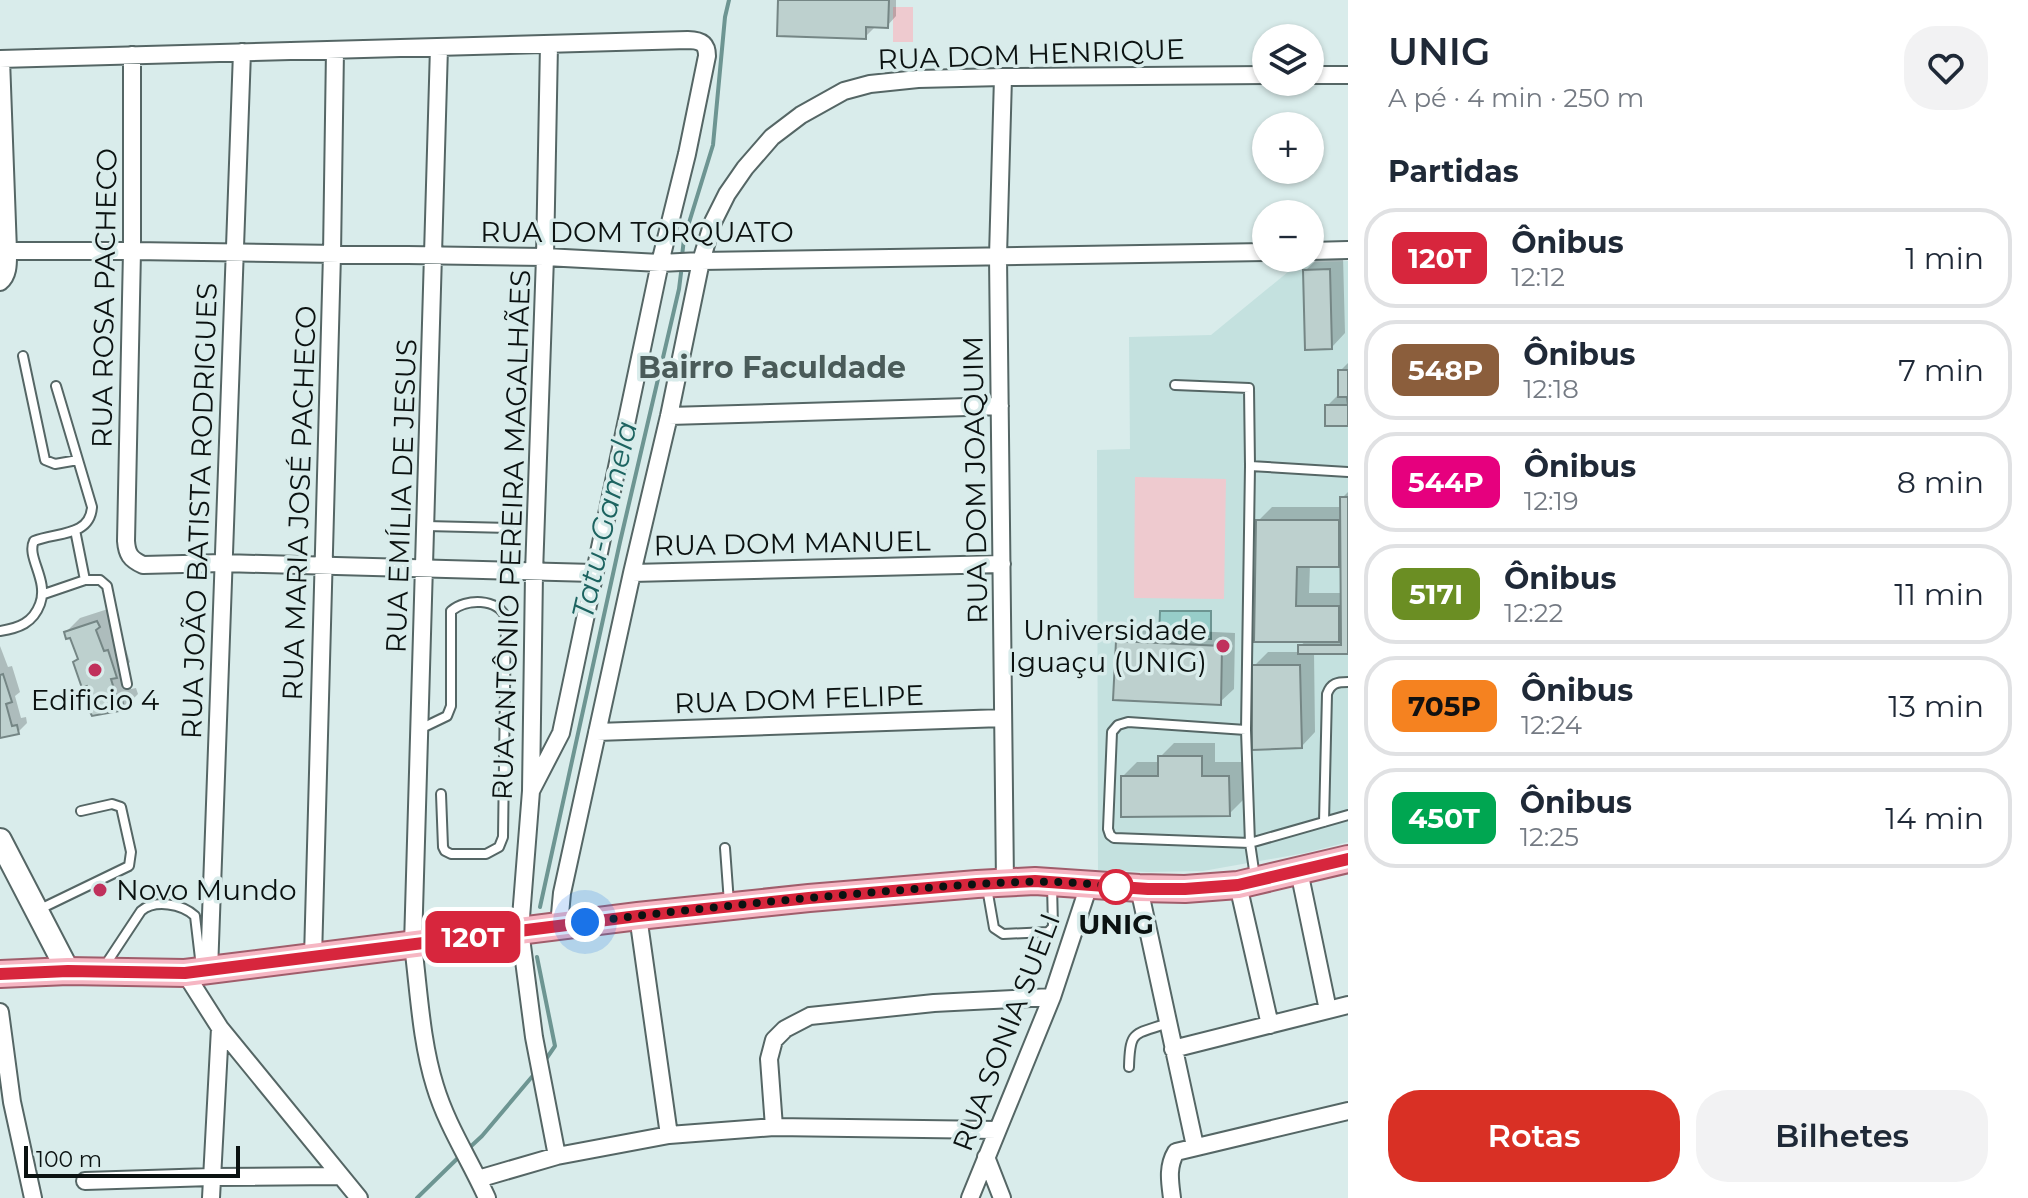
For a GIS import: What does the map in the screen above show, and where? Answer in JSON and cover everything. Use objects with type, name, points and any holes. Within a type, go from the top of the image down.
[{"type":"main road","points":[[0,974],[198,972],[638,916],[996,883],[1052,882],[1185,889],[1247,883],[1348,859]]},
{"type":"street","points":[[0,282],[7,272],[8,251],[1,59],[698,40],[707,50],[707,56],[666,262],[594,573],[561,733],[531,791]]},
{"type":"street","name":"RUA ANTÔNIO PEREIRA MAGALHÃES","points":[[549,44],[531,791],[520,930],[534,1037],[557,1156]]},
{"type":"street","name":"RUA EMÍLIA DE JESUS","points":[[439,47],[413,945],[435,1084],[452,1131],[487,1198]]},
{"type":"street","name":"RUA MARIA JOSÉ PACHECO","points":[[313,958],[335,50]]},
{"type":"street","name":"RUA JOÃO BATISTA RODRIGUES","points":[[198,972],[223,563],[242,52]]},
{"type":"street","name":"RUA ROSA PACHECO","points":[[132,55],[127,554],[143,565],[223,563]]},
{"type":"street","name":"RUA DOM HENRIQUE","points":[[559,925],[562,893],[669,416],[696,261],[736,181],[772,137],[801,115],[844,91],[870,84],[918,79],[1003,77],[1252,75]]},
{"type":"street","points":[[1324,75],[1348,75]]},
{"type":"street","name":"RUA DOM JOAQUIM","points":[[996,883],[1003,718],[998,256],[1003,77]]},
{"type":"street","points":[[1324,251],[1348,250]]},
{"type":"street","name":"RUA DOM TORQUATO","points":[[8,251],[545,257],[666,262],[1252,252]]},
{"type":"street","points":[[669,416],[1000,406]]},
{"type":"street","points":[[223,563],[594,573]]},
{"type":"street","name":"RUA DOM MANUEL","points":[[632,573],[1002,564]]},
{"type":"street","name":"RUA DOM FELIPE","points":[[597,732],[1003,718]]},
{"type":"street","points":[[0,840],[68,971]]},
{"type":"street","points":[[1299,871],[1328,1010]]},
{"type":"street","points":[[1247,883],[1270,1025]]},
{"type":"street","name":"RUA SONIA SUELI","points":[[970,1198],[1052,997],[1089,885]]},
{"type":"street","points":[[1139,888],[1195,1146]]},
{"type":"street","points":[[638,916],[669,1135]]},
{"type":"street","points":[[198,972],[220,1028],[355,1196]]},
{"type":"street","points":[[774,1127],[769,1059],[774,1040],[785,1029],[810,1016],[934,1003],[1052,997]]},
{"type":"street","points":[[1173,1049],[1348,1005]]},
{"type":"street","points":[[0,1012],[12,1102],[33,1198]]},
{"type":"street","points":[[211,1198],[220,1028]]},
{"type":"street","points":[[1172,1198],[1169,1172],[1176,1152],[1348,1111]]},
{"type":"street","points":[[475,1171],[669,1135],[774,1127],[997,1130]]},
{"type":"street","points":[[986,1157],[1002,1198]]},
{"type":"street","points":[[85,1181],[339,1176]]},
{"type":"lane","points":[[23,356],[45,460],[55,464],[78,460]]},
{"type":"lane","points":[[1175,385],[1249,388],[1246,730],[1250,843],[1247,883]]},
{"type":"lane","points":[[0,631],[16,629],[30,621],[44,594],[31,546],[37,539],[83,528],[92,512],[56,386]]},
{"type":"lane","points":[[1250,466],[1348,472]]},
{"type":"lane","points":[[426,526],[514,528]]},
{"type":"lane","points":[[75,530],[85,580]]},
{"type":"lane","points":[[44,594],[85,580],[100,580],[107,586],[127,684]]},
{"type":"lane","points":[[420,729],[447,716],[451,706],[451,611],[464,603],[496,605],[506,618],[503,837],[499,847],[486,854],[451,854],[445,851],[441,794]]},
{"type":"lane","points":[[1324,822],[1327,694],[1335,683],[1348,682]]},
{"type":"lane","points":[[1246,730],[1128,722],[1118,725],[1112,732],[1110,835],[1116,839],[1250,843],[1348,815]]},
{"type":"lane","points":[[37,911],[129,866],[131,852],[121,807],[112,804],[81,811]]},
{"type":"lane","points":[[725,848],[729,906]]},
{"type":"lane","points":[[996,883],[994,928],[1003,934],[1051,931],[1052,882]]},
{"type":"lane","points":[[101,972],[141,911],[148,905],[158,903],[189,910],[197,919],[198,972]]},
{"type":"lane","points":[[1129,1067],[1130,1043],[1134,1036],[1168,1023]]},
{"type":"shaded area","points":[[893,7],[913,7],[913,42],[893,42]]},
{"type":"shaded area","name":"Universidade Iguaçu (UNIG)","points":[[1348,261],[1348,842],[1203,871],[1098,870],[1097,450],[1130,449],[1129,337],[1211,335],[1288,272],[1324,272],[1324,262]]},
{"type":"shaded area","points":[[1135,477],[1226,479],[1224,599],[1134,598]]},
{"type":"water","points":[[1160,611],[1211,611],[1211,639],[1159,638]]},
{"type":"building","points":[[778,0],[889,0],[888,28],[866,27],[866,39],[777,36]]},
{"type":"building","points":[[1324,269],[1330,269],[1332,349],[1305,350],[1303,272],[1324,272]]},
{"type":"building","points":[[1338,370],[1348,370],[1348,405],[1347,397],[1338,397]]},
{"type":"building","points":[[1325,405],[1348,405],[1348,426],[1325,426]]},
{"type":"building","points":[[1340,497],[1348,497],[1348,654],[1298,654],[1298,645],[1341,645]]},
{"type":"building","points":[[1256,520],[1339,520],[1339,567],[1297,567],[1296,606],[1339,606],[1339,642],[1254,642]]},
{"type":"building","name":"Edificio 4","points":[[97,621],[100,627],[96,630],[104,651],[108,650],[117,678],[111,679],[118,702],[122,700],[125,710],[92,716],[87,706],[92,705],[87,686],[82,688],[73,662],[78,659],[70,638],[66,639],[64,632]]},
{"type":"building","points":[[1116,641],[1222,646],[1221,705],[1113,700]]},
{"type":"building","points":[[1252,665],[1300,665],[1302,748],[1252,750]]},
{"type":"building","points":[[3,674],[12,702],[6,704],[12,726],[17,725],[19,734],[0,738],[0,675]]},
{"type":"building","points":[[1158,756],[1202,756],[1202,776],[1229,776],[1230,816],[1121,817],[1121,776],[1158,776]]},
{"type":"waterway","name":"Tatu-Gamela","points":[[682,256],[684,239],[713,145],[729,0]]},
{"type":"waterway","name":"Tatu-Gamela","points":[[540,907],[682,265]]},
{"type":"waterway","name":"Tatu-Gamela","points":[[537,957],[555,1046],[544,1062]]},
{"type":"waterway","name":"Tatu-Gamela","points":[[468,1149],[536,1072]]},
{"type":"waterway","name":"Tatu-Gamela","points":[[417,1198],[461,1155]]},
{"type":"bus line","name":"120T","points":[[0,974],[68,971],[185,973],[638,916],[977,884],[1035,881],[1148,889],[1238,885],[1348,859]]},
{"type":"place","name":"Universidade Iguaçu (UNIG)","points":[[1223,646]]},
{"type":"place","name":"Edificio 4","points":[[95,670]]},
{"type":"place","name":"UNIG","points":[[1116,887]]},
{"type":"place","name":"Novo Mundo","points":[[100,890]]},
{"type":"district","name":"Bairro Faculdade","points":[[772,368]]},
{"type":"route","points":[[585,922],[986,883],[1035,881],[1116,887]]}]
